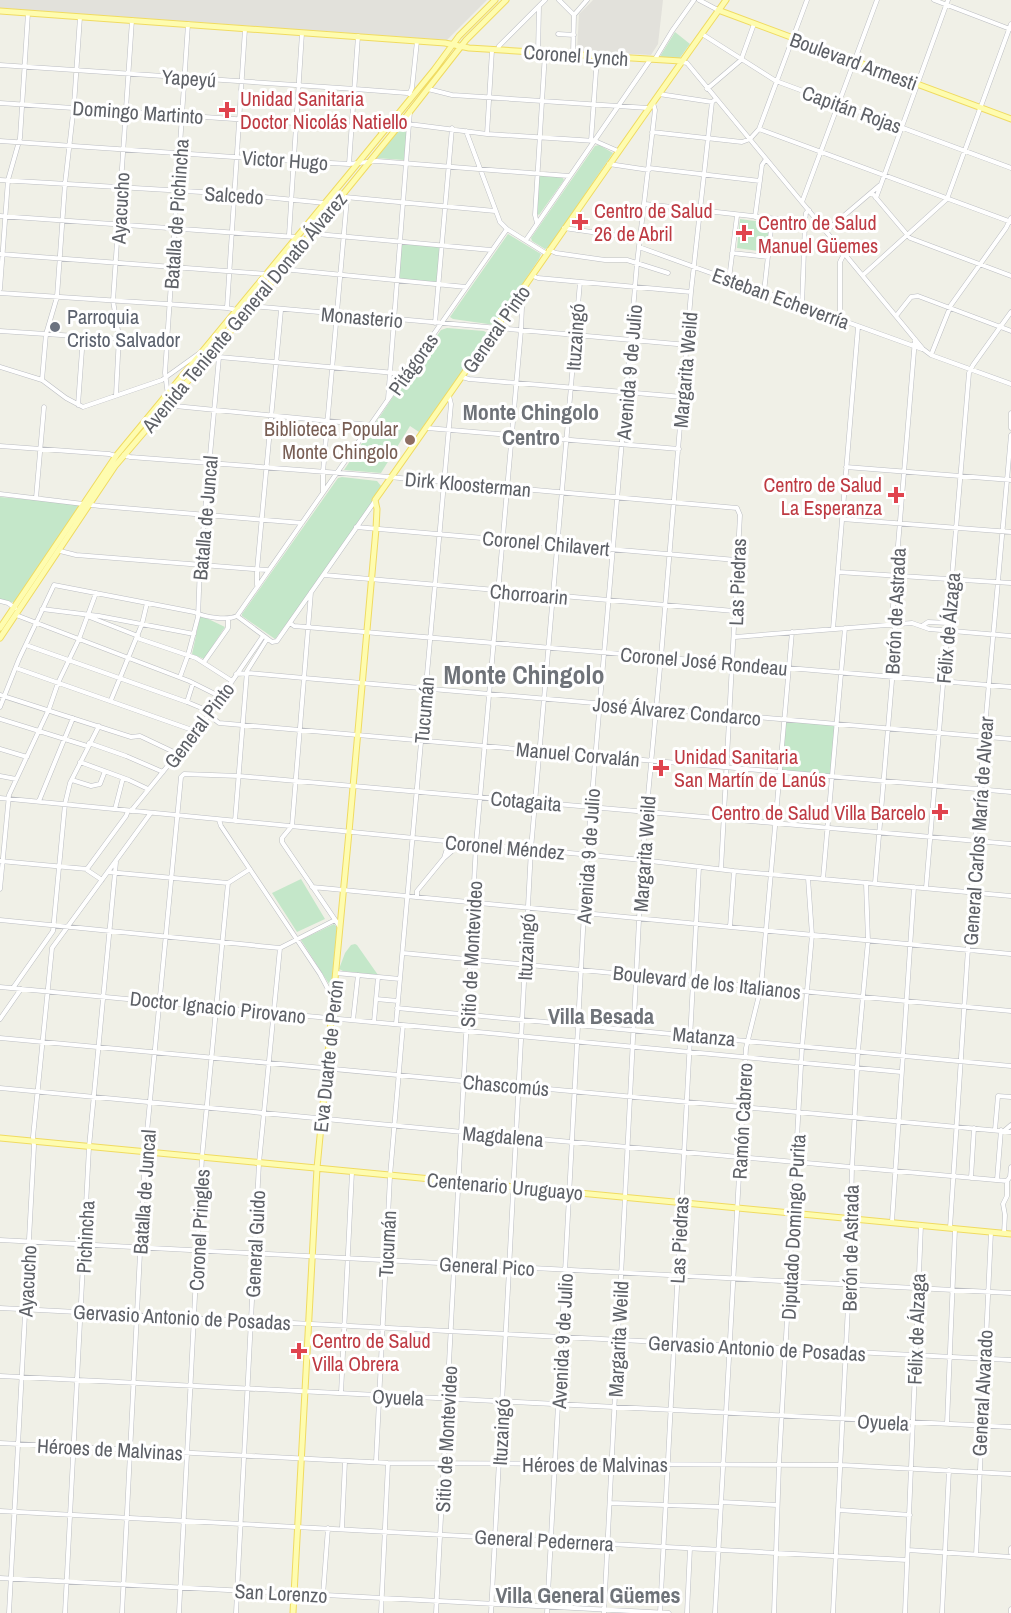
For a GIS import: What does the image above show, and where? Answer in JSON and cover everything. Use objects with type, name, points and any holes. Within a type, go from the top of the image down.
[{"type":"main road","name":"Avenida Teniente General Donato Álvarez","points":[[0,638],[15,611],[112,469],[169,403],[238,310],[358,164],[412,92],[459,36],[495,0]]},
{"type":"main road","name":"Avenida Teniente General Donato Álvarez","points":[[0,628],[60,551],[116,456],[168,395],[252,306],[312,232],[345,196],[369,161],[461,46],[506,0]]},
{"type":"main road","name":"General Pinto","points":[[375,500],[726,0]]},
{"type":"main road","name":"Boulevard Armesti","points":[[718,10],[1011,119]]},
{"type":"main road","name":"Coronel Lynch","points":[[0,11],[417,40],[495,50],[681,62]]},
{"type":"main road","name":"Eva Duarte de Perón","points":[[293,1613],[317,1168],[350,832],[376,529],[375,500]]},
{"type":"main road","name":"Centenario Uruguayo","points":[[0,1138],[1011,1234]]},
{"type":"street","points":[[487,134],[495,50],[545,0]]},
{"type":"street","points":[[559,0],[574,15]]},
{"type":"street","points":[[573,55],[574,15],[587,0]]},
{"type":"street","points":[[526,240],[593,141],[694,0]]},
{"type":"street","name":"Boulevard Armesti","points":[[699,0],[718,10]]},
{"type":"street","points":[[652,132],[742,142],[750,139],[759,129],[807,0]]},
{"type":"street","points":[[802,202],[877,0]]},
{"type":"street","points":[[863,275],[947,199],[1010,27],[947,2],[934,0]]},
{"type":"street","points":[[876,198],[947,2]]},
{"type":"street","points":[[537,224],[535,215],[542,100],[538,6]]},
{"type":"street","points":[[28,13],[19,142],[8,180],[0,291],[238,310]]},
{"type":"street","points":[[42,380],[46,334],[57,297],[80,17]]},
{"type":"street","name":"Ayacucho","points":[[117,395],[119,338],[114,301],[132,20]]},
{"type":"street","name":"Batalla de Pichincha","points":[[169,403],[166,378],[167,342],[188,24]]},
{"type":"street","points":[[707,88],[741,60],[754,24]]},
{"type":"street","points":[[227,308],[246,28]]},
{"type":"street","points":[[289,235],[302,33]]},
{"type":"street","points":[[558,34],[574,35]]},
{"type":"street","name":"Capitán Rojas","points":[[701,34],[777,81],[1011,168]]},
{"type":"street","points":[[349,164],[358,36]]},
{"type":"street","points":[[412,92],[417,40]]},
{"type":"street","points":[[593,141],[597,57]]},
{"type":"street","points":[[681,62],[687,63],[714,100],[750,139],[923,349],[931,355],[1011,384]]},
{"type":"street","name":"Yapeyú","points":[[0,65],[412,92]]},
{"type":"street","points":[[428,89],[452,95],[648,108]]},
{"type":"street","points":[[659,94],[714,100]]},
{"type":"street","name":"Margarita Weild","points":[[604,1611],[642,860],[694,267],[714,100]]},
{"type":"street","name":"Avenida 9 de Julio","points":[[548,1613],[587,855],[637,263],[655,106],[653,102]]},
{"type":"street","name":"Domingo Martinto","points":[[0,103],[352,127],[377,129],[383,132]]},
{"type":"street","points":[[388,399],[410,111]]},
{"type":"street","points":[[401,123],[487,134],[593,141],[618,151]]},
{"type":"street","points":[[435,323],[452,128]]},
{"type":"street","points":[[759,129],[1011,221],[950,308],[931,355]]},
{"type":"street","points":[[466,131],[495,211],[500,222],[507,229],[548,252],[637,263],[668,273]]},
{"type":"street","name":"Victor Hugo","points":[[0,141],[349,164],[369,161],[406,163],[570,176]]},
{"type":"street","points":[[756,217],[762,165],[766,159]]},
{"type":"street","points":[[609,164],[760,181]]},
{"type":"street","name":"Salcedo","points":[[0,180],[235,194],[325,203]]},
{"type":"street","points":[[826,231],[881,184]]},
{"type":"street","points":[[872,193],[908,236],[1011,276]]},
{"type":"street","points":[[323,492],[344,237],[345,196],[495,211]]},
{"type":"street","points":[[645,204],[805,222]]},
{"type":"street","points":[[802,306],[805,222],[806,213],[809,210]]},
{"type":"street","points":[[0,216],[297,237]]},
{"type":"street","points":[[729,279],[737,216]]},
{"type":"street","points":[[764,292],[772,220]]},
{"type":"street","points":[[564,228],[640,239]]},
{"type":"street","name":"Pitágoras","points":[[237,616],[507,229]]},
{"type":"street","points":[[312,232],[491,250]]},
{"type":"street","name":"Esteban Echeverría","points":[[639,247],[923,349]]},
{"type":"street","points":[[732,253],[768,257]]},
{"type":"street","points":[[1,254],[267,274]]},
{"type":"street","points":[[840,319],[840,262],[844,254]]},
{"type":"street","points":[[282,269],[466,287]]},
{"type":"street","points":[[532,276],[692,292]]},
{"type":"street","name":"Ituzaingó","points":[[491,1613],[531,849],[580,282]]},
{"type":"street","points":[[896,316],[911,297],[915,296],[1011,331]]},
{"type":"street","name":"Sitio de Montevideo","points":[[436,1613],[476,844],[521,330],[522,307],[518,297]]},
{"type":"street","name":"Monasterio","points":[[252,306],[688,345]]},
{"type":"street","points":[[257,586],[270,415],[281,310]]},
{"type":"street","points":[[971,369],[1011,312]]},
{"type":"street","points":[[833,629],[858,327]]},
{"type":"street","points":[[0,331],[167,342]]},
{"type":"street","points":[[78,405],[83,336]]},
{"type":"street","name":"Berón de Astrada","points":[[875,883],[896,633],[892,618],[915,339]]},
{"type":"street","points":[[0,367],[42,380],[78,405],[85,406],[166,378],[197,353],[406,374]]},
{"type":"street","name":"Batalla de Juncal","points":[[180,677],[188,656],[198,613],[200,565],[219,357]]},
{"type":"street","name":"Félix de Álzaga","points":[[926,888],[971,369]]},
{"type":"street","points":[[462,377],[683,397]]},
{"type":"street","name":"Tucumán","points":[[396,1024],[451,404],[449,396]]},
{"type":"street","points":[[169,403],[175,406],[370,425]]},
{"type":"street","points":[[36,498],[44,407]]},
{"type":"street","points":[[1011,413],[1011,428]]},
{"type":"street","points":[[427,428],[679,449]]},
{"type":"street","name":"General Carlos María de Alvear","points":[[947,1424],[953,1290],[952,1228],[956,1126],[975,840],[1009,480],[1011,435]]},
{"type":"street","points":[[0,446],[116,456]]},
{"type":"street","name":"Dirk Kloosterman","points":[[124,455],[130,458],[210,462],[734,507],[739,511]]},
{"type":"street","points":[[846,467],[1009,480]]},
{"type":"street","points":[[0,494],[302,523]]},
{"type":"street","name":"General Pinto","points":[[265,637],[273,642],[277,641],[375,500]]},
{"type":"street","name":"Las Piedras","points":[[721,869],[739,511]]},
{"type":"street","points":[[842,519],[1011,532]]},
{"type":"street","name":"Coronel Chilavert","points":[[356,527],[736,560]]},
{"type":"street","points":[[60,551],[76,555],[268,570]]},
{"type":"street","points":[[838,572],[1011,583]]},
{"type":"street","name":"Chorroarin","points":[[324,575],[734,611]]},
{"type":"street","points":[[0,707],[2,695],[53,586],[96,592],[228,619],[237,616],[265,637]]},
{"type":"street","points":[[0,890],[1,861],[9,798],[49,709],[96,592]]},
{"type":"street","points":[[311,592],[310,627],[292,826],[282,838],[282,842],[340,927]]},
{"type":"street","points":[[0,602],[8,603],[15,611],[35,623],[193,682],[221,697]]},
{"type":"street","points":[[111,700],[142,624],[147,603]]},
{"type":"street","points":[[42,609],[194,634]]},
{"type":"street","points":[[87,615],[204,662],[232,681]]},
{"type":"street","points":[[204,662],[228,628],[228,619]]},
{"type":"street","points":[[922,626],[928,622],[948,623]]},
{"type":"street","name":"Coronel José Rondeau","points":[[290,623],[294,626],[1011,687]]},
{"type":"street","points":[[734,637],[912,623],[929,629],[1011,636]]},
{"type":"street","points":[[823,879],[845,628]]},
{"type":"street","name":"Ramón Cabrero","points":[[715,1613],[745,1057],[747,1040],[761,987],[792,632]]},
{"type":"street","name":"General Pinto","points":[[246,674],[265,637]]},
{"type":"street","name":"General Pinto","points":[[130,811],[210,714],[265,637]]},
{"type":"street","points":[[26,645],[187,702],[210,714]]},
{"type":"street","points":[[16,668],[195,731]]},
{"type":"street","points":[[235,821],[246,674]]},
{"type":"street","name":"José Álvarez Condarco","points":[[236,675],[426,688],[1011,739]]},
{"type":"street","points":[[187,702],[193,682]]},
{"type":"street","points":[[2,695],[131,737],[140,736],[178,754]]},
{"type":"street","name":"Manuel Corvalán","points":[[210,714],[217,722],[243,725],[1011,792]]},
{"type":"street","points":[[39,801],[74,718]]},
{"type":"street","points":[[0,719],[126,756],[163,772]]},
{"type":"street","points":[[12,988],[51,935],[65,804],[72,780],[99,726]]},
{"type":"street","points":[[0,749],[27,757]]},
{"type":"street","points":[[80,762],[148,789]]},
{"type":"street","points":[[72,780],[91,786],[100,784],[105,771]]},
{"type":"street","name":"Batalla de Juncal","points":[[122,1613],[146,1153],[181,777],[184,774]]},
{"type":"street","name":"Cotagaita","points":[[184,774],[239,776],[1011,844]]},
{"type":"street","points":[[0,776],[16,779]]},
{"type":"street","points":[[115,809],[123,778]]},
{"type":"street","name":"Coronel Méndez","points":[[0,798],[642,860],[734,871],[1011,896]]},
{"type":"street","points":[[87,869],[130,811]]},
{"type":"street","points":[[68,927],[150,813]]},
{"type":"street","points":[[219,820],[328,989],[334,993]]},
{"type":"street","points":[[444,858],[449,842]]},
{"type":"street","points":[[417,895],[444,858],[461,843]]},
{"type":"street","points":[[1,861],[87,869],[102,880]]},
{"type":"street","name":"Pichincha","points":[[65,1613],[89,1147],[117,861]]},
{"type":"street","name":"Las Piedras","points":[[660,1613],[699,867]]},
{"type":"street","points":[[108,872],[228,884],[250,869]]},
{"type":"street","points":[[730,927],[734,871]]},
{"type":"street","name":"Diputado Domingo Purita","points":[[774,1613],[779,1464],[801,1062],[812,935],[808,878]]},
{"type":"street","name":"Berón de Astrada","points":[[833,1613],[844,1420],[857,1067],[868,941],[866,883]]},
{"type":"street","name":"Coronel Pringles","points":[[179,1613],[202,1157],[228,884]]},
{"type":"street","points":[[312,887],[417,895],[529,908],[1011,954]]},
{"type":"street","points":[[892,1222],[914,887]]},
{"type":"street","points":[[409,889],[417,895]]},
{"type":"street","points":[[0,920],[280,948],[335,920]]},
{"type":"street","name":"Ayacucho","points":[[9,1613],[34,1142],[42,1041],[51,951],[68,927]]},
{"type":"street","name":"General Guido","points":[[236,1613],[259,1163],[280,948]]},
{"type":"street","name":"Boulevard de los Italianos","points":[[403,953],[1011,1011]]},
{"type":"street","points":[[336,973],[400,979]]},
{"type":"street","points":[[353,1020],[358,975]]},
{"type":"street","points":[[374,1022],[378,977]]},
{"type":"street","name":"Doctor Ignacio Pirovano","points":[[0,987],[901,1072]]},
{"type":"street","points":[[0,1019],[21,989]]},
{"type":"street","points":[[376,999],[398,1001]]},
{"type":"street","name":"Matanza","points":[[397,1008],[1011,1066]]},
{"type":"street","name":"Tucumán","points":[[376,1462],[390,1176],[403,1025]]},
{"type":"street","name":"Chascomús","points":[[0,1038],[1011,1132]]},
{"type":"street","name":"Magdalena","points":[[0,1088],[1007,1181]]},
{"type":"street","points":[[996,1180],[1000,1130],[998,1096],[1011,1097]]},
{"type":"street","points":[[1000,1130],[1011,1125]]},
{"type":"street","points":[[971,1178],[974,1128]]},
{"type":"street","points":[[1004,1233],[1003,1204],[1007,1196],[1007,1181],[1011,1174],[1011,1167]]},
{"type":"street","points":[[341,1393],[352,1172]]},
{"type":"street","name":"Félix de Álzaga","points":[[905,1613],[921,1225]]},
{"type":"street","name":"General Alvarado","points":[[976,1555],[991,1232]]},
{"type":"street","name":"General Pico","points":[[0,1240],[1011,1293]]},
{"type":"street","name":"Gervasio Antonio de Posadas","points":[[0,1308],[1011,1360]]},
{"type":"street","name":"Oyuela","points":[[0,1376],[1011,1427]]},
{"type":"street","name":"Héroes de Malvinas","points":[[0,1443],[388,1463],[841,1465],[1011,1474]]},
{"type":"street","points":[[342,1528],[345,1461]]},
{"type":"street","points":[[381,1613],[388,1463]]},
{"type":"street","points":[[942,1613],[949,1470]]},
{"type":"street","points":[[610,1503],[777,1505]]},
{"type":"street","points":[[838,1510],[910,1515]]},
{"type":"street","name":"General Pedernera","points":[[0,1511],[907,1560]]},
{"type":"street","points":[[323,1595],[328,1528]]},
{"type":"street","points":[[687,1613],[690,1548]]},
{"type":"street","points":[[908,1550],[1011,1555],[1011,1548]]},
{"type":"street","name":"San Lorenzo","points":[[0,1578],[669,1613]]},
{"type":"shaded area","points":[[0,0],[487,0],[447,40],[0,8]]},
{"type":"shaded area","points":[[593,0],[663,0],[658,44],[651,55],[579,51],[577,49],[579,14]]},
{"type":"green space","points":[[675,32],[690,44],[679,59],[659,58]]},
{"type":"green space","points":[[402,126],[407,130],[404,160],[376,158]]},
{"type":"green space","points":[[599,145],[613,153],[548,248],[545,249],[531,238],[595,146]]},
{"type":"green space","points":[[539,175],[562,177],[564,180],[539,215],[536,213]]},
{"type":"green space","points":[[740,219],[770,223],[766,252],[737,248]]},
{"type":"green space","points":[[508,234],[541,254],[495,325],[450,317]]},
{"type":"green space","points":[[401,241],[443,245],[439,285],[398,281]]},
{"type":"green space","points":[[447,328],[484,331],[487,333],[487,338],[419,432],[410,426],[381,473],[344,470],[401,385],[441,330]]},
{"type":"green space","points":[[338,478],[377,481],[382,487],[323,575],[275,639],[242,614]]},
{"type":"green space","points":[[0,497],[84,504],[16,603],[0,600]]},
{"type":"green space","points":[[202,616],[225,627],[204,659],[192,654]]},
{"type":"green space","points":[[785,720],[836,725],[832,776],[780,772]]},
{"type":"green space","points":[[301,879],[325,919],[297,932],[272,893]]},
{"type":"green space","points":[[334,924],[337,927],[331,987],[301,940]]},
{"type":"green space","points":[[355,944],[378,975],[339,969],[345,953],[351,945]]},
{"type":"place","name":"Unidad Sanitaria Doctor Nicolás Natiello","points":[[227,110]]},
{"type":"place","name":"Centro de Salud 26 de Abril","points":[[580,222]]},
{"type":"place","name":"Centro de Salud Manuel Güemes","points":[[744,233]]},
{"type":"place","name":"Parroquia Cristo Salvador","points":[[55,327]]},
{"type":"place","name":"Biblioteca Popular Monte Chingolo","points":[[410,440]]},
{"type":"place","name":"Centro de Salud La Esperanza","points":[[896,495]]},
{"type":"place","name":"Unidad Sanitaria San Martín de Lanús","points":[[661,768]]},
{"type":"place","name":"Centro de Salud Villa Barcelo","points":[[940,812]]},
{"type":"place","name":"Centro de Salud Villa Obrera","points":[[299,1351]]},
{"type":"district","name":"Monte Chingolo Centro","points":[[531,425]]},
{"type":"district","name":"Monte Chingolo","points":[[524,674]]},
{"type":"district","name":"Villa Besada","points":[[601,1016]]},
{"type":"district","name":"Villa General Güemes","points":[[588,1595]]}]
